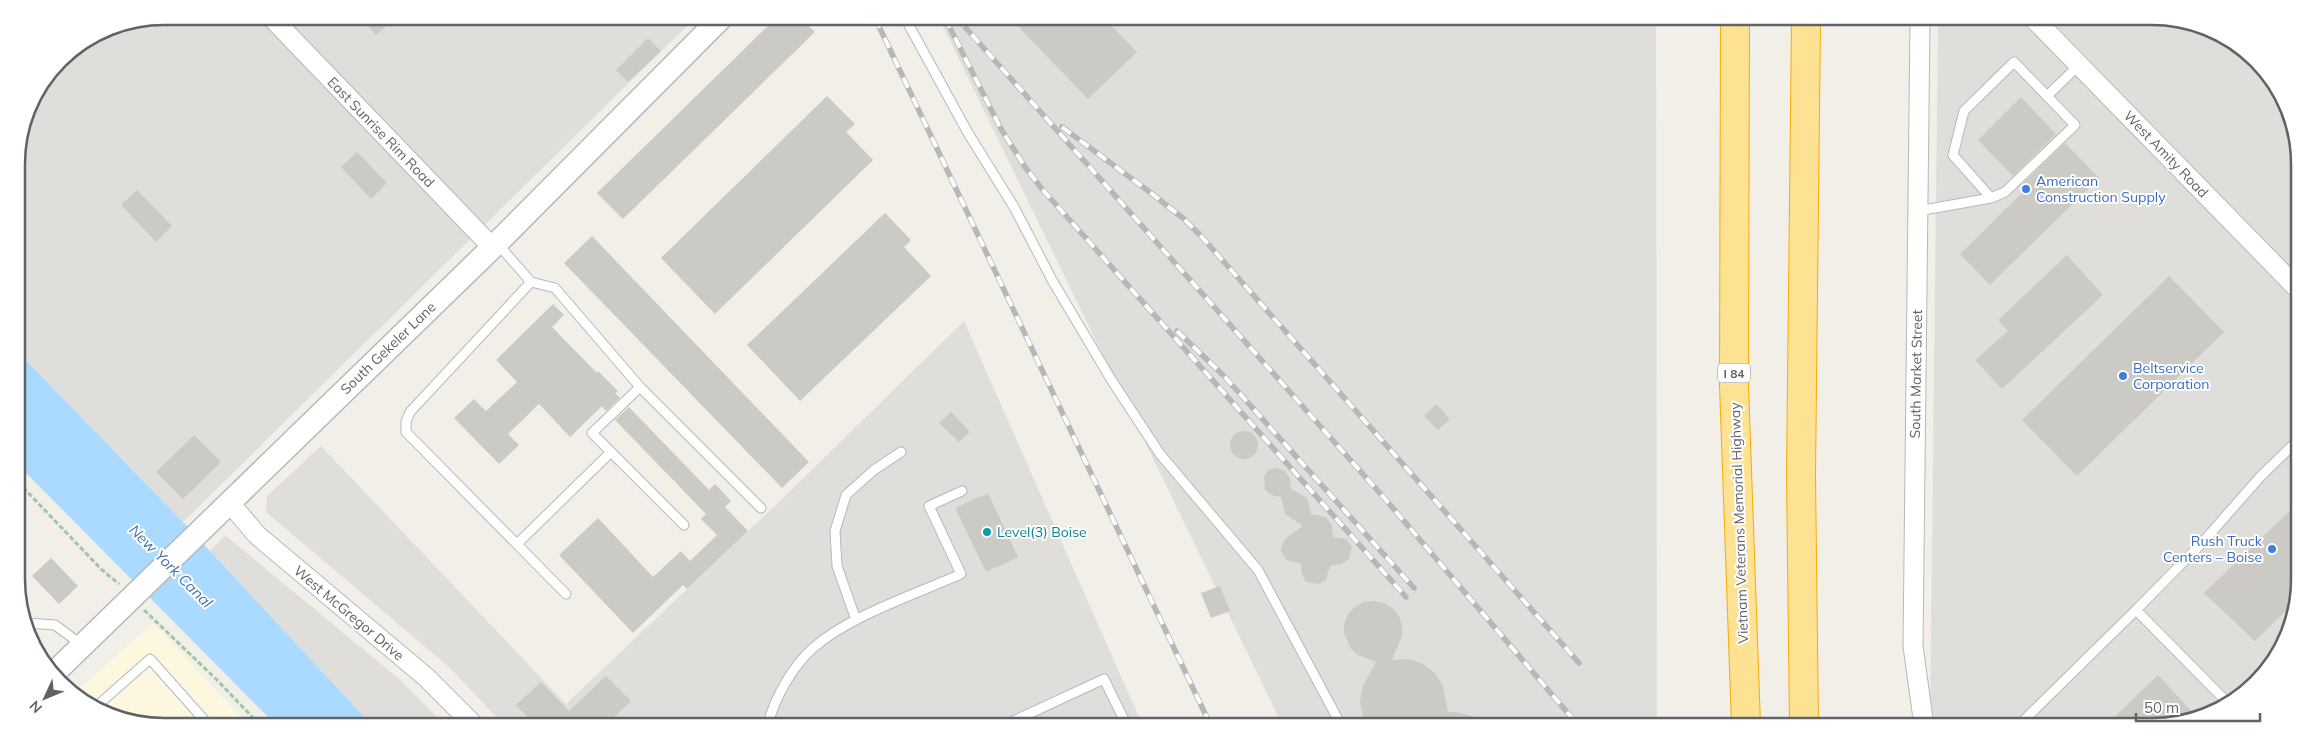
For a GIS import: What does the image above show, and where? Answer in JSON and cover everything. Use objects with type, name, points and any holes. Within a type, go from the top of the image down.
[{"type":"highway","name":"Vietnam Veterans Memorial Highway","points":[[1735,25],[1734,385],[1746,718]]},
{"type":"highway","points":[[1804,718],[1801,475],[1806,25]]},
{"type":"street","name":"East Sunrise Rim Road","points":[[280,25],[494,245]]},
{"type":"street","name":"South Gekeler Lane","points":[[58,669],[494,245],[714,25]]},
{"type":"street","name":"South Market Street","points":[[1920,25],[1914,646],[1923,718]]},
{"type":"street","name":"West Amity Road","points":[[2040,25],[2291,282]]},
{"type":"street","name":"West McGregor Drive","points":[[229,502],[257,534],[427,678],[467,718]]},
{"type":"lane","points":[[908,25],[968,133],[1014,207],[1052,280],[1112,381],[1160,454],[1258,570],[1338,718]]},
{"type":"lane","points":[[1918,211],[1991,198],[2005,192],[2075,125],[2014,62],[1964,111],[1953,155],[1991,198]]},
{"type":"lane","points":[[2046,96],[2079,65]]},
{"type":"lane","points":[[494,245],[531,282],[555,288],[640,387],[761,508]]},
{"type":"lane","points":[[531,282],[410,412],[406,422],[406,432],[566,594]]},
{"type":"lane","points":[[640,387],[592,433],[684,525]]},
{"type":"lane","points":[[2026,718],[2136,610],[2202,542],[2260,477],[2291,448]]},
{"type":"lane","points":[[517,544],[611,452]]},
{"type":"lane","points":[[856,620],[837,566],[835,531],[846,495],[874,470],[901,452]]},
{"type":"lane","points":[[770,718],[777,700],[792,673],[814,648],[856,620],[961,574],[930,506],[962,491]]},
{"type":"lane","points":[[2136,610],[2223,698]]},
{"type":"lane","points":[[32,623],[56,625],[83,646]]},
{"type":"lane","points":[[100,703],[150,659],[202,718]]},
{"type":"lane","points":[[1020,718],[1104,679],[1123,718]]},
{"type":"path","points":[[25,489],[100,569],[133,596],[253,718]]},
{"type":"shaded area","points":[[155,25],[688,25],[183,522],[25,359],[26,146],[30,128],[44,94],[59,72],[72,59],[87,48],[119,32]]},
{"type":"shaded area","points":[[942,25],[1656,25],[1657,718],[1279,718]]},
{"type":"shaded area","points":[[1938,25],[2152,25],[2170,26],[2205,36],[2237,54],[2262,79],[2277,102],[2284,119],[2291,155],[2291,579],[2290,597],[2284,624],[2277,641],[2257,671],[2237,689],[2222,699],[2197,711],[2161,718],[1930,718]]},
{"type":"shaded area","points":[[964,321],[1139,718],[497,718],[449,667],[266,512],[267,496],[321,446],[566,704],[779,502]]},
{"type":"shaded area","points":[[225,535],[399,679],[438,718],[365,718],[210,551]]},
{"type":"shaded area","points":[[153,623],[242,718],[146,717],[119,711],[102,704],[79,689]]},
{"type":"water","name":"New York Canal","points":[[25,359],[183,522],[365,718],[269,718],[25,472]]},
{"type":"building","points":[[368,25],[388,25],[376,35]]},
{"type":"building","points":[[769,25],[808,25],[815,32],[623,219],[597,193]]},
{"type":"building","points":[[1017,25],[1111,25],[1137,52],[1088,99]]},
{"type":"building","points":[[648,38],[661,51],[628,82],[616,70]]},
{"type":"building","points":[[827,96],[855,124],[846,132],[873,160],[715,314],[661,258]]},
{"type":"building","points":[[2021,97],[2056,134],[2013,176],[1978,140]]},
{"type":"building","points":[[2065,143],[2099,178],[1990,285],[1960,254],[2026,189],[2022,184]]},
{"type":"building","points":[[357,152],[387,183],[371,199],[341,167]]},
{"type":"building","points":[[137,190],[172,226],[156,242],[121,205]]},
{"type":"building","points":[[885,213],[911,240],[904,247],[931,276],[800,401],[747,345]]},
{"type":"building","points":[[592,236],[809,462],[782,488],[564,263]]},
{"type":"building","points":[[2067,255],[2103,295],[2002,389],[1975,360],[2008,331],[1998,320]]},
{"type":"building","name":"Beltservice Corporation","points":[[2169,276],[2224,332],[2077,476],[2022,420]]},
{"type":"building","points":[[553,304],[564,315],[552,327],[597,373],[598,371],[618,391],[615,393],[620,398],[606,411],[602,406],[570,437],[539,404],[508,434],[519,445],[499,464],[454,418],[474,399],[486,411],[517,382],[496,360]]},
{"type":"building","points":[[1436,404],[1450,419],[1438,430],[1424,416]]},
{"type":"building","points":[[629,407],[709,490],[715,484],[731,501],[725,507],[748,531],[687,589],[683,585],[633,633],[559,555],[598,518],[653,577],[681,551],[690,561],[717,535],[701,519],[706,514],[615,420]]},
{"type":"building","points":[[951,412],[970,432],[959,442],[939,423]]},
{"type":"building","points":[[1244,431],[1254,435],[1258,445],[1254,455],[1244,459],[1234,455],[1230,445],[1234,435]]},
{"type":"building","points":[[194,435],[221,462],[183,499],[156,472]]},
{"type":"building","points":[[1275,468],[1284,470],[1290,478],[1291,489],[1307,498],[1311,514],[1326,517],[1332,525],[1333,537],[1346,539],[1352,547],[1349,559],[1342,564],[1330,566],[1326,580],[1319,584],[1306,582],[1302,575],[1301,564],[1286,560],[1281,552],[1285,539],[1303,526],[1285,514],[1281,497],[1272,495],[1265,490],[1264,476],[1268,470]]},
{"type":"building","name":"Level(3) Boise","points":[[988,493],[1018,557],[986,572],[955,508]]},
{"type":"building","name":"Rush Truck Centers – Boise","points":[[2291,510],[2291,579],[2287,610],[2255,641],[2204,593]]},
{"type":"building","points":[[51,558],[78,586],[59,604],[32,576]]},
{"type":"building","points":[[1220,586],[1230,611],[1211,618],[1201,593]]},
{"type":"building","points":[[1364,602],[1384,603],[1399,616],[1402,636],[1392,660],[1409,659],[1423,664],[1435,673],[1443,686],[1448,712],[1457,712],[1478,718],[1364,718],[1360,703],[1362,688],[1376,662],[1358,655],[1351,649],[1344,633],[1344,624],[1348,614]]},
{"type":"building","points":[[2158,675],[2192,712],[2161,718],[2113,718]]},
{"type":"building","points":[[606,676],[631,701],[613,718],[528,718],[516,705],[541,682],[569,711]]},
{"type":"railway","points":[[878,25],[1207,718]]},
{"type":"railway","points":[[949,25],[1001,129],[1025,167],[1042,189],[1406,597]]},
{"type":"railway","points":[[963,25],[1386,500],[1572,718]]},
{"type":"railway","points":[[1062,127],[1151,193],[1184,219],[1201,236],[1579,663]]},
{"type":"railway","points":[[1177,331],[1224,376],[1414,588]]},
{"type":"place","name":"American Construction Supply","points":[[2026,189]]},
{"type":"place","name":"Beltservice Corporation","points":[[2123,376]]},
{"type":"place","name":"Level(3) Boise","points":[[987,532]]},
{"type":"place","name":"Rush Truck Centers – Boise","points":[[2272,549]]}]
